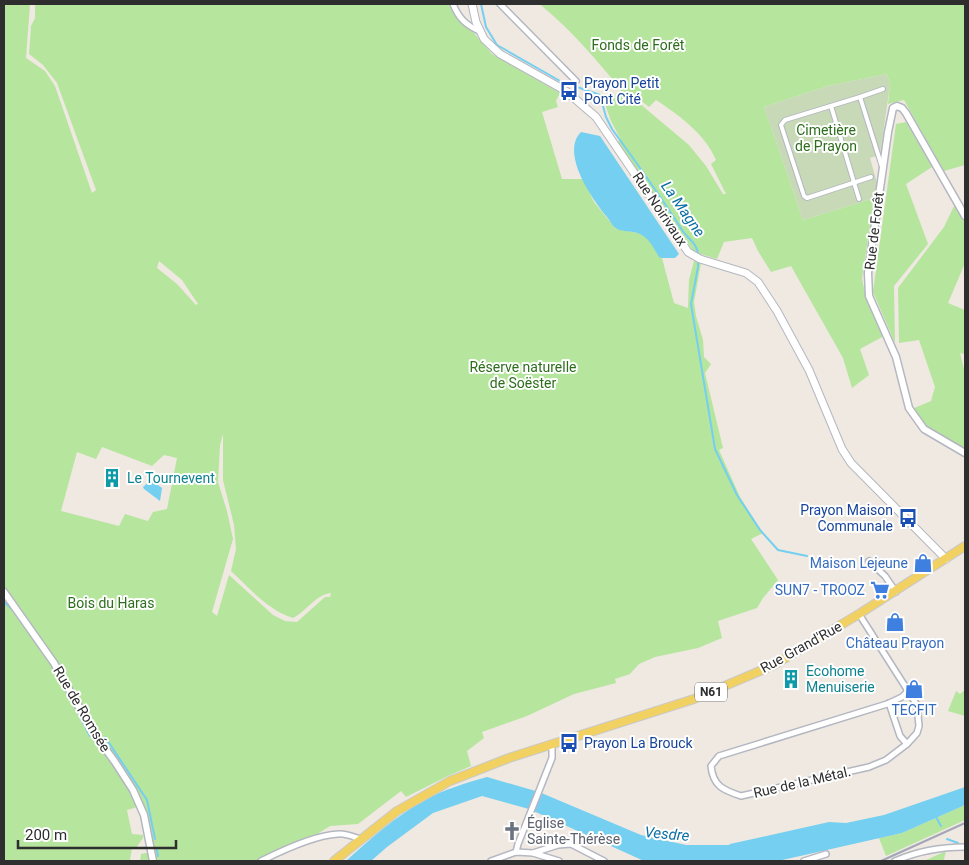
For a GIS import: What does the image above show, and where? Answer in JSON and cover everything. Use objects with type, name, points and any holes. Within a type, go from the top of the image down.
[{"type":"main road","name":"Rue Noirivaux","points":[[472,4],[476,22],[484,39],[500,54],[566,91],[596,117],[688,252],[698,258],[746,273],[758,282],[777,311],[809,370],[842,449],[851,463],[946,559]]},
{"type":"main road","name":"Rue Grand'Rue","points":[[360,839],[383,820],[409,803],[460,777],[509,758],[703,696],[774,665],[896,592],[965,546]]},
{"type":"main road","name":"N61","points":[[334,861],[360,839]]},
{"type":"street","points":[[453,4],[457,15],[470,27],[481,32]]},
{"type":"street","points":[[500,4],[576,82]]},
{"type":"street","points":[[871,177],[807,198],[804,196],[781,125],[784,120],[860,98],[883,89]]},
{"type":"street","points":[[860,98],[882,170]]},
{"type":"street","points":[[831,106],[859,199]]},
{"type":"street","name":"Rue de Forêt","points":[[965,216],[906,113],[898,106],[893,108],[882,170],[868,273],[869,296],[896,357],[909,408],[924,429],[965,453]]},
{"type":"street","points":[[869,561],[885,576],[896,592]]},
{"type":"street","name":"Rue de Romsée","points":[[4,592],[54,663],[93,732],[116,762],[133,790],[144,815],[153,861]]},
{"type":"street","name":"Rue de la Métal.","points":[[860,614],[907,692],[917,705],[920,726],[917,733],[907,744],[886,760],[869,766],[741,796],[722,790],[712,776],[710,766],[719,756],[889,703],[907,692]]},
{"type":"street","points":[[889,703],[900,736],[907,744]]},
{"type":"street","points":[[516,852],[552,758],[552,745]]},
{"type":"street","points":[[261,861],[279,852],[324,836],[339,833],[360,839]]},
{"type":"street","points":[[533,853],[558,845],[571,844],[604,861]]},
{"type":"street","points":[[895,861],[915,852],[936,848],[965,847]]},
{"type":"street","points":[[491,861],[516,852],[533,853],[560,861]]},
{"type":"street","points":[[508,861],[509,854]]},
{"type":"street","points":[[804,861],[826,854]]},
{"type":"green space","points":[[4,4],[30,4],[26,58],[45,71],[55,86],[92,193],[96,190],[57,83],[43,65],[29,54],[31,26],[35,18],[35,4],[452,4],[456,16],[492,54],[560,93],[556,101],[558,107],[542,112],[562,179],[583,179],[594,202],[616,229],[638,233],[647,237],[662,258],[674,303],[688,308],[689,280],[694,261],[701,263],[694,302],[703,340],[704,357],[711,364],[705,373],[723,448],[719,450],[740,497],[763,533],[751,539],[778,580],[757,608],[718,621],[722,638],[698,648],[655,657],[639,664],[630,674],[615,679],[616,683],[574,694],[527,716],[482,732],[484,738],[467,751],[471,766],[406,797],[401,791],[358,824],[330,826],[308,840],[262,861],[140,861],[141,854],[154,851],[144,805],[127,810],[132,834],[143,835],[136,848],[132,848],[130,860],[4,861]],"holes":[[[159,261],[182,280],[198,304],[196,305],[177,284],[157,268]],[[223,434],[223,480],[234,525],[236,549],[231,571],[267,604],[293,618],[320,597],[331,593],[330,597],[325,597],[297,622],[285,621],[273,615],[229,575],[217,616],[212,612],[233,539],[218,482],[220,445]],[[102,447],[152,466],[164,455],[177,458],[167,509],[153,512],[148,521],[125,514],[119,526],[61,511],[77,452],[96,459]]]},
{"type":"green space","name":"Fonds de Forêt","points":[[540,4],[965,4],[965,165],[944,171],[904,100],[888,104],[890,85],[887,74],[828,86],[764,107],[803,220],[874,198],[862,279],[867,302],[884,336],[860,349],[869,375],[852,388],[843,358],[791,266],[771,272],[752,238],[724,242],[717,259],[694,252],[617,142],[621,140],[605,104],[621,90],[584,47]],"holes":[[[634,95],[649,107],[656,100],[674,112],[698,134],[716,160],[711,164],[726,194],[723,194],[706,166],[689,145],[633,98]]]},
{"type":"green space","name":"Cimetière de Prayon","points":[[887,74],[890,85],[880,155],[870,158],[877,183],[874,198],[803,220],[764,107],[828,86]]},
{"type":"green space","points":[[906,122],[932,167],[906,184],[928,244],[894,286],[895,343],[873,292],[896,124]]},
{"type":"green space","points":[[955,204],[965,221],[965,263],[948,303],[965,310],[965,359],[964,354],[960,353],[965,368],[965,450],[927,427],[912,409],[931,401],[935,387],[919,340],[899,343],[898,288],[944,227]]},
{"type":"green space","points":[[965,690],[965,716],[948,711],[956,691],[960,694]]},
{"type":"green space","points":[[965,805],[965,820],[886,856],[879,838],[902,833]]},
{"type":"green space","points":[[946,851],[945,861],[924,861]]},
{"type":"water","points":[[581,132],[600,136],[679,254],[675,258],[659,257],[649,241],[642,235],[619,230],[612,224],[580,176],[574,152],[575,141]]},
{"type":"water","points":[[151,480],[162,488],[160,501],[143,487]]},
{"type":"water","name":"Vesdre","points":[[487,777],[539,792],[641,835],[686,845],[729,845],[829,822],[846,823],[884,815],[965,787],[965,805],[902,833],[778,861],[644,861],[529,809],[482,796],[433,813],[371,861],[346,861],[364,844],[414,806],[448,789]]},
{"type":"waterway","name":"La Magne","points":[[481,4],[486,27],[497,45],[560,81],[600,95],[606,117],[612,129],[657,191],[682,230],[695,245],[698,255]]},
{"type":"waterway","name":"La Magne","points":[[698,260],[691,304],[715,449],[737,495],[760,530],[778,550],[807,556]]},
{"type":"waterway","points":[[4,602],[13,610],[35,641]]},
{"type":"waterway","points":[[68,694],[90,736]]},
{"type":"waterway","points":[[105,737],[147,800],[155,839]]},
{"type":"waterway","points":[[936,817],[941,826]]},
{"type":"waterway","points":[[947,839],[958,843]]},
{"type":"waterway","points":[[157,850],[158,856]]},
{"type":"railway","points":[[881,861],[965,823]]},
{"type":"place","name":"Prayon Petit Pont Cité","points":[[569,91]]},
{"type":"place","name":"Le Tournevent","points":[[112,478]]},
{"type":"place","name":"Prayon Maison Communale","points":[[908,518]]},
{"type":"place","name":"Maison Lejeune","points":[[923,563]]},
{"type":"place","name":"SUN7 - TROOZ","points":[[880,590]]},
{"type":"place","name":"Château Prayon","points":[[895,622]]},
{"type":"place","name":"Ecohome Menuiserie","points":[[791,679]]},
{"type":"place","name":"TECFIT","points":[[914,689]]},
{"type":"place","name":"Prayon La Brouck","points":[[569,743]]},
{"type":"place","name":"Église Sainte-Thérèse","points":[[512,831]]},
{"type":"park label","name":"Réserve naturelle de Soëster","points":[[523,376]]},
{"type":"park label","name":"Bois du Haras","points":[[111,603]]}]
